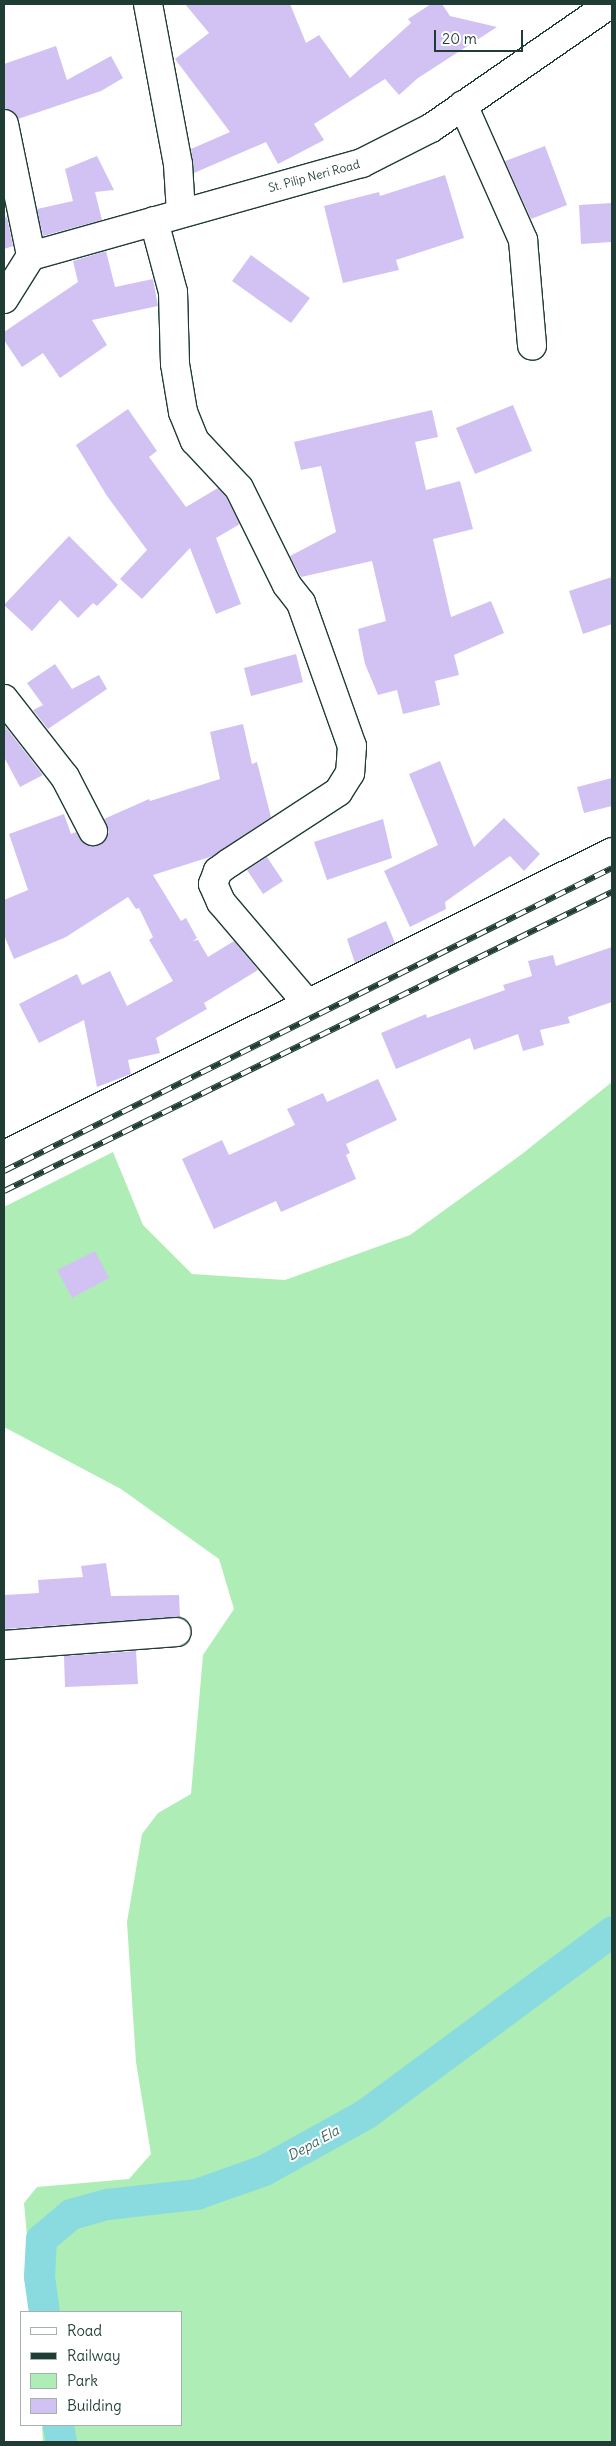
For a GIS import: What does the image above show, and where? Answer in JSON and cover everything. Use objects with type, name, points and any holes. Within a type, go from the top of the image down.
[{"type":"street","points":[[148,4],[178,164],[181,213]]},
{"type":"street","name":"St. Pilip Neri Road","points":[[31,256],[362,163],[431,128],[610,4]]},
{"type":"street","points":[[463,105],[523,240],[532,346]]},
{"type":"street","points":[[4,124],[31,256],[4,299]]},
{"type":"street","points":[[154,221],[173,292],[175,364],[184,412],[195,441],[239,488],[287,584],[301,603],[352,746],[350,773],[338,792],[229,863],[218,872],[213,884],[221,902],[307,1003]]},
{"type":"street","points":[[4,699],[65,778],[93,832]]},
{"type":"street","points":[[4,1155],[612,852]]},
{"type":"street","points":[[4,1645],[177,1632]]},
{"type":"green space","points":[[612,1082],[612,2442],[43,2442],[42,2426],[182,2426],[182,2311],[34,2311],[24,2203],[37,2187],[129,2179],[151,2154],[136,2062],[127,1922],[142,1834],[158,1813],[191,1794],[203,1655],[234,1609],[219,1559],[121,1489],[4,1427],[4,1207],[113,1152],[143,1225],[192,1274],[285,1280],[410,1235],[522,1154]]},
{"type":"building","points":[[185,4],[290,4],[306,43],[319,35],[350,78],[411,23],[408,19],[431,4],[442,4],[450,16],[497,27],[418,78],[399,95],[385,79],[314,124],[324,140],[278,164],[266,142],[194,173],[191,149],[230,132],[175,59],[209,33]]},
{"type":"building","points":[[56,46],[67,80],[111,56],[123,78],[101,91],[18,119],[15,113],[4,109],[4,64]]},
{"type":"building","points":[[545,146],[567,205],[531,219],[505,161]]},
{"type":"building","points":[[97,156],[114,190],[95,192],[102,220],[43,236],[37,209],[73,201],[65,169]]},
{"type":"building","points":[[445,175],[464,238],[396,260],[399,270],[343,283],[324,206],[379,192],[380,196]]},
{"type":"building","points":[[612,203],[612,242],[581,244],[579,205]]},
{"type":"building","points":[[7,217],[13,246],[4,249],[4,218]]},
{"type":"building","points":[[106,251],[115,287],[153,279],[158,306],[92,320],[107,345],[60,378],[43,353],[22,367],[4,340],[4,332],[78,282],[73,261]]},
{"type":"building","points":[[251,255],[310,298],[291,323],[232,281]]},
{"type":"building","points":[[513,405],[532,451],[475,474],[456,428]]},
{"type":"building","points":[[128,409],[157,451],[149,457],[186,507],[218,488],[226,497],[240,524],[216,538],[241,604],[216,614],[190,548],[142,599],[120,579],[147,550],[107,496],[76,445]]},
{"type":"building","points":[[432,410],[438,437],[415,442],[426,490],[460,481],[473,529],[433,539],[451,617],[491,601],[504,633],[454,655],[459,675],[435,681],[440,705],[403,714],[397,690],[378,695],[365,664],[358,629],[386,621],[372,561],[301,577],[290,556],[336,532],[321,466],[301,470],[294,442]]},
{"type":"building","points":[[69,536],[118,585],[97,606],[93,603],[78,618],[60,600],[32,631],[4,605]]},
{"type":"building","points":[[612,577],[612,624],[583,634],[569,591]]},
{"type":"building","points":[[296,654],[303,682],[251,696],[244,668]]},
{"type":"building","points":[[55,664],[72,689],[99,675],[107,689],[48,729],[33,710],[43,705],[27,683]]},
{"type":"building","points":[[243,724],[252,764],[257,762],[271,817],[213,856],[153,875],[181,921],[186,918],[197,938],[193,941],[198,940],[208,957],[234,941],[258,970],[204,1003],[207,1009],[156,1038],[160,1053],[128,1060],[131,1074],[97,1087],[84,1020],[39,1043],[19,1004],[77,974],[82,985],[110,971],[127,1006],[173,981],[149,940],[153,937],[139,908],[136,909],[128,897],[66,937],[14,959],[4,935],[4,900],[28,890],[9,834],[64,814],[71,834],[76,832],[85,844],[100,845],[109,832],[104,819],[149,799],[150,801],[220,779],[210,732]]},
{"type":"building","points":[[4,725],[43,775],[20,787],[4,757]]},
{"type":"building","points":[[440,761],[474,847],[504,818],[540,854],[524,871],[510,856],[445,902],[446,909],[410,927],[384,871],[438,845],[409,774]]},
{"type":"building","points":[[612,778],[612,806],[584,813],[577,787]]},
{"type":"building","points":[[383,819],[392,858],[327,880],[314,842]]},
{"type":"building","points":[[267,857],[283,881],[263,894],[247,870]]},
{"type":"building","points":[[386,921],[395,943],[355,963],[347,939]]},
{"type":"building","points":[[612,947],[612,1002],[568,1017],[570,1023],[540,1030],[544,1045],[523,1051],[518,1034],[474,1050],[470,1038],[396,1069],[381,1033],[426,1014],[427,1018],[505,990],[503,985],[532,976],[528,961],[553,955],[556,966]]},
{"type":"building","points":[[378,1079],[397,1120],[346,1144],[350,1153],[346,1155],[356,1179],[281,1212],[276,1201],[214,1229],[182,1159],[222,1140],[229,1155],[295,1125],[287,1109],[323,1093],[327,1102]]},
{"type":"building","points":[[95,1251],[109,1278],[72,1298],[57,1270]]},
{"type":"building","points":[[106,1563],[111,1596],[179,1595],[180,1617],[4,1629],[4,1595],[39,1593],[38,1580],[83,1577],[81,1566]]},
{"type":"building","points":[[136,1651],[138,1684],[65,1687],[64,1656]]},
{"type":"waterway","name":"Depa Ela","points":[[44,2311],[39,2276],[41,2239],[71,2214],[107,2204],[196,2194],[264,2170],[365,2114],[612,1931]]},
{"type":"waterway","name":"Depa Ela","points":[[58,2426],[61,2442]]},
{"type":"railway","points":[[4,1171],[612,868]]},
{"type":"railway","points":[[4,1191],[612,892]]}]
